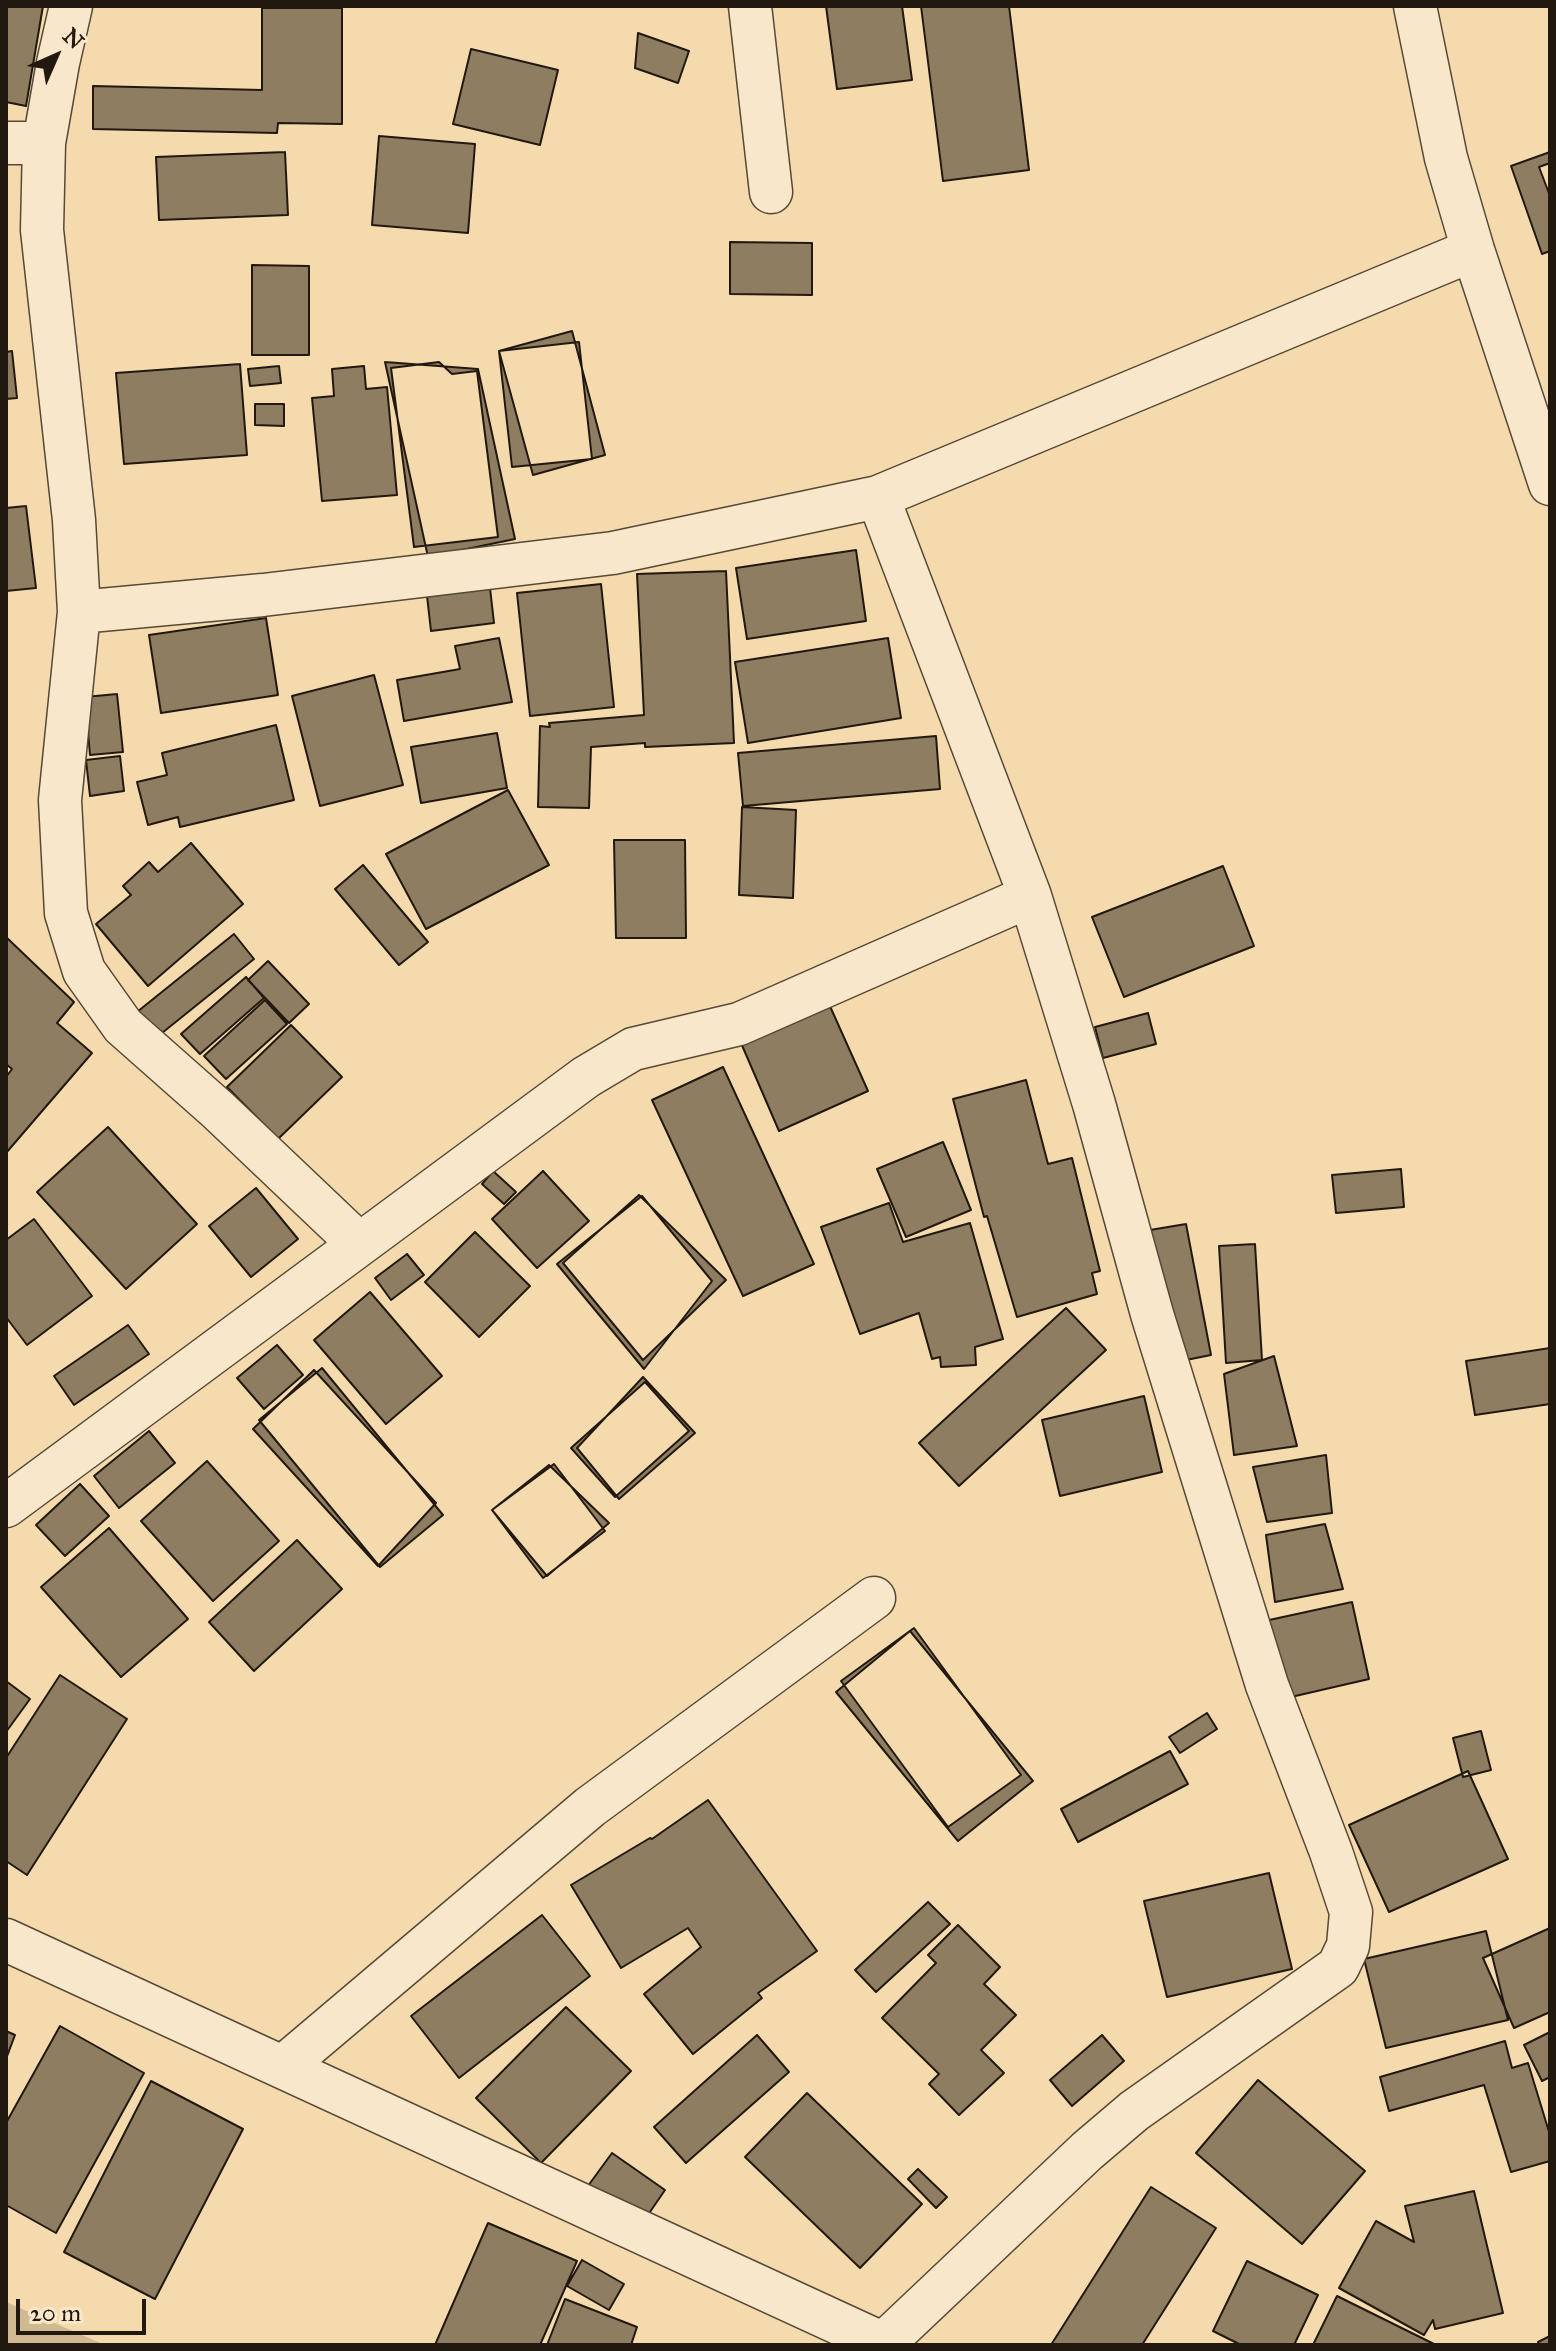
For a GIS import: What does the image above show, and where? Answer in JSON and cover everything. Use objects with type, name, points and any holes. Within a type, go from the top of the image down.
[{"type":"street","points":[[71,6],[58,63],[25,143],[42,230],[74,520],[79,612],[60,800],[66,913],[84,971],[123,1026],[218,1110],[358,1243]]},
{"type":"street","points":[[750,6],[771,192]]},
{"type":"street","points":[[1415,6],[1446,158],[1550,484]]},
{"type":"street","points":[[79,612],[263,595],[613,553],[878,497],[1473,250]]},
{"type":"street","points":[[6,1940],[884,2344],[1087,2151],[1134,2111],[1338,1967],[1348,1946],[1351,1912],[1267,1685],[1152,1314],[1094,1104],[1030,896],[878,497]]},
{"type":"street","points":[[6,1506],[358,1243],[586,1077],[633,1049],[739,1024],[1030,896]]},
{"type":"street","points":[[284,2066],[590,1807],[874,1598]]},
{"type":"shaded area","points":[[6,2302],[105,2345],[6,2345]]},
{"type":"building","points":[[6,6],[43,6],[26,106],[6,102]]},
{"type":"building","points":[[826,6],[902,6],[912,80],[837,89]]},
{"type":"building","points":[[921,6],[1009,6],[1029,170],[943,181]]},
{"type":"building","points":[[262,8],[342,8],[342,124],[278,123],[277,133],[93,129],[93,86],[262,90]]},
{"type":"building","points":[[638,33],[689,51],[678,83],[635,68]]},
{"type":"building","points":[[471,49],[558,70],[540,145],[453,124]]},
{"type":"building","points":[[379,136],[475,144],[468,233],[372,225]]},
{"type":"building","points":[[285,152],[288,215],[159,220],[156,157]]},
{"type":"building","points":[[1550,152],[1550,251],[1542,254],[1511,166]]},
{"type":"building","points":[[1550,163],[1550,196],[1539,167]]},
{"type":"building","points":[[730,242],[812,243],[812,295],[730,294]]},
{"type":"building","points":[[252,265],[309,266],[309,355],[252,355]]},
{"type":"building","points":[[572,331],[605,455],[533,475],[499,351]]},
{"type":"building","points":[[579,342],[592,459],[512,467],[499,351]]},
{"type":"building","points":[[12,351],[17,398],[6,399],[6,352]]},
{"type":"building","points":[[385,362],[478,369],[515,539],[428,557]]},
{"type":"building","points":[[439,362],[452,374],[477,371],[498,537],[414,547],[391,368]]},
{"type":"building","points":[[240,364],[247,455],[124,464],[116,373]]},
{"type":"building","points":[[279,366],[281,383],[250,386],[248,369]]},
{"type":"building","points":[[364,366],[366,389],[387,387],[397,495],[322,501],[312,398],[334,396],[332,369]]},
{"type":"building","points":[[255,404],[284,404],[284,426],[255,425]]},
{"type":"building","points":[[26,506],[36,588],[6,591],[6,508]]},
{"type":"building","points":[[856,550],[866,621],[747,639],[736,568]]},
{"type":"building","points":[[726,571],[734,743],[645,747],[645,743],[591,747],[589,808],[538,807],[540,726],[644,715],[637,574]]},
{"type":"building","points":[[601,584],[614,707],[530,716],[517,593]]},
{"type":"building","points":[[490,588],[494,623],[431,631],[427,596]]},
{"type":"building","points":[[266,618],[278,695],[161,713],[149,635]]},
{"type":"building","points":[[499,638],[512,702],[404,721],[397,680],[460,669],[455,646]]},
{"type":"building","points":[[888,638],[901,718],[748,743],[735,662]]},
{"type":"building","points":[[374,675],[403,785],[320,806],[292,696]]},
{"type":"building","points":[[117,694],[123,752],[90,755],[85,697]]},
{"type":"building","points":[[276,725],[294,800],[180,827],[178,817],[148,825],[137,782],[167,775],[162,753]]},
{"type":"building","points":[[497,733],[507,788],[421,803],[411,747]]},
{"type":"building","points":[[936,736],[940,789],[743,806],[738,753]]},
{"type":"building","points":[[120,756],[124,791],[90,796],[86,760]]},
{"type":"building","points":[[508,790],[549,865],[426,929],[386,854]]},
{"type":"building","points":[[742,807],[796,810],[793,898],[739,895]]},
{"type":"building","points":[[614,840],[685,840],[686,938],[616,938]]},
{"type":"building","points":[[191,843],[243,904],[148,986],[96,924],[131,895],[123,886],[149,862],[158,872]]},
{"type":"building","points":[[363,865],[428,942],[399,965],[335,889]]},
{"type":"building","points":[[1223,866],[1254,946],[1124,997],[1092,917]]},
{"type":"building","points":[[234,934],[254,959],[157,1037],[137,1012]]},
{"type":"building","points":[[6,937],[74,1002],[57,1023],[92,1053],[6,1153],[6,1077],[12,1069],[6,1064]]},
{"type":"building","points":[[268,961],[309,1004],[289,1023],[248,980]]},
{"type":"building","points":[[246,977],[264,998],[200,1054],[181,1034]]},
{"type":"building","points":[[265,1000],[287,1024],[226,1079],[204,1056]]},
{"type":"building","points":[[829,1004],[868,1091],[779,1131],[741,1043]]},
{"type":"building","points":[[1148,1013],[1156,1044],[1103,1058],[1095,1027]]},
{"type":"building","points":[[291,1025],[342,1077],[278,1139],[227,1087]]},
{"type":"building","points":[[723,1067],[814,1264],[743,1296],[652,1100]]},
{"type":"building","points":[[1026,1080],[1048,1164],[1072,1158],[1100,1271],[1092,1273],[1097,1294],[1017,1317],[987,1216],[984,1217],[953,1099]]},
{"type":"building","points":[[108,1127],[197,1224],[126,1289],[37,1192]]},
{"type":"building","points":[[943,1142],[971,1210],[906,1237],[877,1169]]},
{"type":"building","points":[[1401,1169],[1404,1207],[1336,1213],[1332,1175]]},
{"type":"building","points":[[493,1171],[516,1192],[504,1204],[482,1184]]},
{"type":"building","points":[[543,1171],[589,1221],[537,1268],[492,1219]]},
{"type":"building","points":[[256,1188],[298,1239],[251,1277],[209,1226]]},
{"type":"building","points":[[639,1195],[726,1280],[643,1360],[563,1263]]},
{"type":"building","points":[[642,1196],[712,1281],[644,1369],[557,1264]]},
{"type":"building","points":[[889,1203],[903,1242],[970,1223],[1003,1339],[975,1347],[976,1365],[941,1367],[940,1357],[932,1359],[919,1313],[860,1334],[821,1227]]},
{"type":"building","points":[[34,1219],[92,1296],[27,1345],[6,1317],[6,1240]]},
{"type":"building","points":[[1186,1224],[1211,1355],[1176,1362],[1150,1230]]},
{"type":"building","points":[[475,1232],[530,1286],[479,1337],[425,1282]]},
{"type":"building","points":[[1255,1244],[1262,1360],[1226,1363],[1219,1246]]},
{"type":"building","points":[[407,1254],[424,1275],[391,1300],[375,1278]]},
{"type":"building","points":[[370,1292],[442,1376],[386,1424],[314,1340]]},
{"type":"building","points":[[1066,1308],[1106,1350],[959,1486],[919,1443]]},
{"type":"building","points":[[128,1325],[149,1354],[74,1405],[54,1376]]},
{"type":"building","points":[[277,1345],[303,1375],[264,1409],[237,1378]]},
{"type":"building","points":[[1550,1348],[1550,1404],[1475,1415],[1466,1361]]},
{"type":"building","points":[[1274,1356],[1297,1446],[1234,1455],[1224,1374]]},
{"type":"building","points":[[322,1368],[443,1515],[380,1567],[259,1420]]},
{"type":"building","points":[[314,1370],[436,1503],[378,1566],[253,1429]]},
{"type":"building","points":[[643,1377],[695,1433],[619,1499],[577,1448]]},
{"type":"building","points":[[645,1382],[689,1431],[615,1497],[571,1448]]},
{"type":"building","points":[[1144,1396],[1162,1472],[1060,1496],[1042,1420]]},
{"type":"building","points":[[149,1431],[175,1463],[119,1508],[94,1476]]},
{"type":"building","points":[[1326,1455],[1332,1513],[1267,1522],[1253,1467]]},
{"type":"building","points":[[207,1461],[279,1541],[213,1601],[141,1521]]},
{"type":"building","points":[[554,1464],[605,1531],[543,1578],[492,1510]]},
{"type":"building","points":[[549,1465],[609,1523],[547,1576],[492,1510]]},
{"type":"building","points":[[80,1484],[109,1516],[65,1556],[36,1525]]},
{"type":"building","points":[[1325,1524],[1343,1589],[1275,1602],[1266,1535]]},
{"type":"building","points":[[109,1528],[188,1619],[121,1677],[41,1587]]},
{"type":"building","points":[[297,1540],[342,1589],[254,1671],[209,1622]]},
{"type":"building","points":[[1352,1602],[1369,1679],[1278,1700],[1260,1622]]},
{"type":"building","points":[[914,1628],[1021,1775],[948,1827],[841,1681]]},
{"type":"building","points":[[910,1631],[1033,1781],[958,1841],[836,1692]]},
{"type":"building","points":[[60,1675],[127,1719],[27,1875],[6,1861],[6,1758]]},
{"type":"building","points":[[6,1681],[30,1699],[6,1732]]},
{"type":"building","points":[[1207,1713],[1217,1729],[1180,1753],[1169,1737]]},
{"type":"building","points":[[1481,1731],[1491,1770],[1463,1777],[1453,1738]]},
{"type":"building","points":[[1170,1751],[1188,1784],[1078,1842],[1061,1809]]},
{"type":"building","points":[[1468,1771],[1508,1859],[1389,1912],[1349,1825]]},
{"type":"building","points":[[708,1800],[817,1951],[758,1993],[762,1998],[693,2054],[644,1994],[701,1947],[688,1928],[621,1968],[571,1885],[652,1839]]},
{"type":"building","points":[[1269,1873],[1292,1969],[1167,1997],[1144,1901]]},
{"type":"building","points":[[928,1902],[950,1924],[876,1992],[855,1970]]},
{"type":"building","points":[[542,1915],[590,1976],[459,2078],[411,2016]]},
{"type":"building","points":[[958,1925],[1000,1967],[984,1984],[1016,2015],[981,2050],[1004,2073],[959,2115],[929,2084],[939,2074],[882,2018],[936,1963],[928,1955]]},
{"type":"building","points":[[1550,1928],[1550,2012],[1514,2028],[1483,1958]]},
{"type":"building","points":[[1486,1931],[1508,2020],[1386,2048],[1364,1959]]},
{"type":"building","points":[[566,2007],[631,2071],[541,2163],[476,2098]]},
{"type":"building","points":[[60,2026],[144,2073],[56,2233],[6,2205],[6,2123]]},
{"type":"building","points":[[6,2031],[15,2035],[6,2059]]},
{"type":"building","points":[[1550,2032],[1550,2077],[1542,2081],[1524,2045]]},
{"type":"building","points":[[757,2035],[789,2072],[686,2163],[654,2127]]},
{"type":"building","points":[[1102,2035],[1124,2061],[1072,2106],[1050,2080]]},
{"type":"building","points":[[1505,2041],[1512,2068],[1528,2063],[1550,2135],[1550,2161],[1511,2172],[1484,2085],[1389,2111],[1380,2077]]},
{"type":"building","points":[[1258,2080],[1365,2171],[1302,2244],[1196,2153]]},
{"type":"building","points":[[151,2081],[243,2129],[155,2299],[64,2252]]},
{"type":"building","points":[[807,2093],[922,2204],[860,2268],[745,2157]]},
{"type":"building","points":[[612,2153],[665,2190],[639,2228],[585,2190]]},
{"type":"building","points":[[918,2169],[947,2197],[936,2208],[908,2179]]},
{"type":"building","points":[[1151,2187],[1216,2228],[1142,2345],[1051,2345]]},
{"type":"building","points":[[1474,2191],[1503,2313],[1435,2329],[1433,2320],[1424,2335],[1339,2288],[1376,2221],[1414,2242],[1405,2206]]},
{"type":"building","points":[[488,2223],[577,2261],[540,2345],[435,2345]]},
{"type":"building","points":[[582,2260],[624,2284],[609,2310],[567,2286]]},
{"type":"building","points":[[1247,2261],[1318,2295],[1294,2345],[1241,2345],[1213,2331]]},
{"type":"building","points":[[1337,2296],[1436,2345],[1313,2345]]},
{"type":"building","points":[[565,2299],[637,2327],[631,2345],[547,2345]]},
{"type":"building","points":[[1550,2336],[1550,2345],[1539,2345],[1538,2342]]}]
